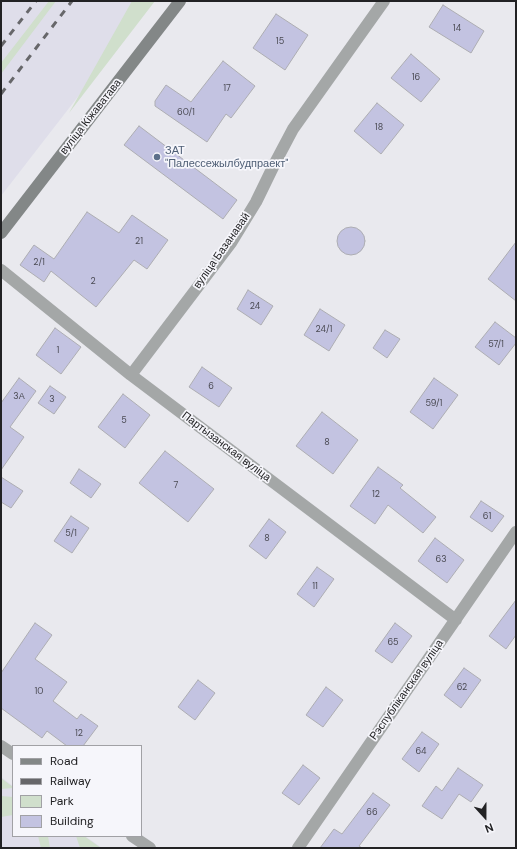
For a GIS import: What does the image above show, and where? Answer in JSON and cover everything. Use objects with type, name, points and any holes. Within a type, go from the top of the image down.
[{"type":"main road","name":"вуліца Кіжаватава","points":[[1,233],[180,1]]},
{"type":"street","name":"вуліца Базанавай","points":[[131,375],[231,243],[256,202],[293,129],[384,1]]},
{"type":"street","name":"Партызанская вуліца","points":[[1,270],[131,375],[456,620]]},
{"type":"street","name":"Рэспубліканская вуліца","points":[[298,848],[516,532]]},
{"type":"street","points":[[1,746],[12,753]]},
{"type":"street","points":[[134,837],[150,848]]},
{"type":"shaded area","points":[[1,1],[152,1],[1,196]]},
{"type":"shaded area","points":[[1,777],[12,785],[12,837],[86,837],[102,848],[1,848]]},
{"type":"green space","points":[[49,1],[56,1],[1,74],[1,63]]},
{"type":"green space","points":[[132,1],[155,1],[69,113]]},
{"type":"green space","points":[[1,778],[12,786],[12,788],[1,789]]},
{"type":"green space","points":[[1,796],[12,797],[12,815],[1,817]]},
{"type":"green space","points":[[38,837],[48,837],[50,848],[41,848]]},
{"type":"green space","points":[[76,837],[85,837],[101,848],[80,848]]},
{"type":"building","points":[[443,5],[484,31],[471,53],[429,27]]},
{"type":"building","points":[[276,14],[308,35],[285,70],[253,48]]},
{"type":"building","points":[[411,54],[440,79],[421,102],[391,78]]},
{"type":"building","points":[[223,61],[255,86],[231,118],[226,114],[207,142],[155,106],[155,101],[166,85],[191,102]]},
{"type":"building","points":[[377,103],[404,125],[381,154],[354,131]]},
{"type":"building","points":[[139,126],[237,200],[223,219],[124,145]]},
{"type":"building","points":[[87,212],[119,233],[132,215],[168,240],[147,269],[134,260],[96,307],[51,271],[44,282],[20,265],[34,245],[54,259]]},
{"type":"building","points":[[351,227],[357,228],[361,231],[364,235],[364,247],[361,251],[357,254],[351,255],[345,254],[341,251],[338,247],[337,241],[338,235],[341,231],[345,228]]},
{"type":"building","points":[[516,242],[516,301],[488,279]]},
{"type":"building","points":[[248,290],[273,306],[261,325],[237,309]]},
{"type":"building","points":[[320,309],[345,325],[329,351],[304,335]]},
{"type":"building","points":[[495,322],[516,338],[516,343],[499,365],[475,347]]},
{"type":"building","points":[[55,328],[81,347],[61,374],[36,355]]},
{"type":"building","points":[[385,330],[400,339],[387,358],[373,348]]},
{"type":"building","points":[[202,367],[232,388],[219,407],[189,387]]},
{"type":"building","points":[[19,378],[36,391],[10,427],[24,437],[1,470],[1,403]]},
{"type":"building","points":[[434,378],[458,395],[433,429],[410,412]]},
{"type":"building","points":[[50,386],[66,397],[54,414],[38,403]]},
{"type":"building","points":[[123,394],[150,415],[125,448],[98,427]]},
{"type":"building","points":[[322,412],[358,440],[333,474],[296,446]]},
{"type":"building","points":[[165,451],[214,489],[188,522],[139,483]]},
{"type":"building","points":[[378,467],[403,485],[400,488],[436,517],[423,533],[388,505],[375,524],[350,506]]},
{"type":"building","points":[[79,469],[101,484],[91,498],[70,483]]},
{"type":"building","points":[[1,477],[23,491],[11,508],[1,502]]},
{"type":"building","points":[[481,501],[504,516],[492,532],[470,517]]},
{"type":"building","points":[[71,516],[89,528],[72,553],[54,541]]},
{"type":"building","points":[[269,519],[286,532],[266,559],[249,546]]},
{"type":"building","points":[[435,538],[464,560],[447,583],[418,561]]},
{"type":"building","points":[[317,567],[334,579],[314,607],[297,594]]},
{"type":"building","points":[[516,600],[516,635],[506,649],[489,636]]},
{"type":"building","points":[[35,623],[52,635],[35,659],[67,682],[53,701],[77,719],[81,714],[98,726],[84,745],[66,745],[47,731],[42,738],[1,708],[1,673]]},
{"type":"building","points":[[395,623],[412,636],[392,663],[375,651]]},
{"type":"building","points":[[464,668],[481,680],[461,708],[444,695]]},
{"type":"building","points":[[198,680],[215,693],[195,720],[178,707]]},
{"type":"building","points":[[326,687],[343,700],[323,727],[306,715]]},
{"type":"building","points":[[422,732],[439,744],[419,772],[402,759]]},
{"type":"building","points":[[303,765],[320,778],[299,805],[282,793]]},
{"type":"building","points":[[458,768],[483,785],[471,802],[459,794],[442,819],[422,806],[436,786],[442,791]]},
{"type":"building","points":[[373,793],[390,805],[359,846],[362,848],[320,848],[334,829],[342,834]]},
{"type":"railway","points":[[1,46],[36,1]]},
{"type":"railway","points":[[1,94],[72,1]]},
{"type":"place","name":"ЗАТ \"Палессежылбудпраект\"","points":[[157,157]]}]
